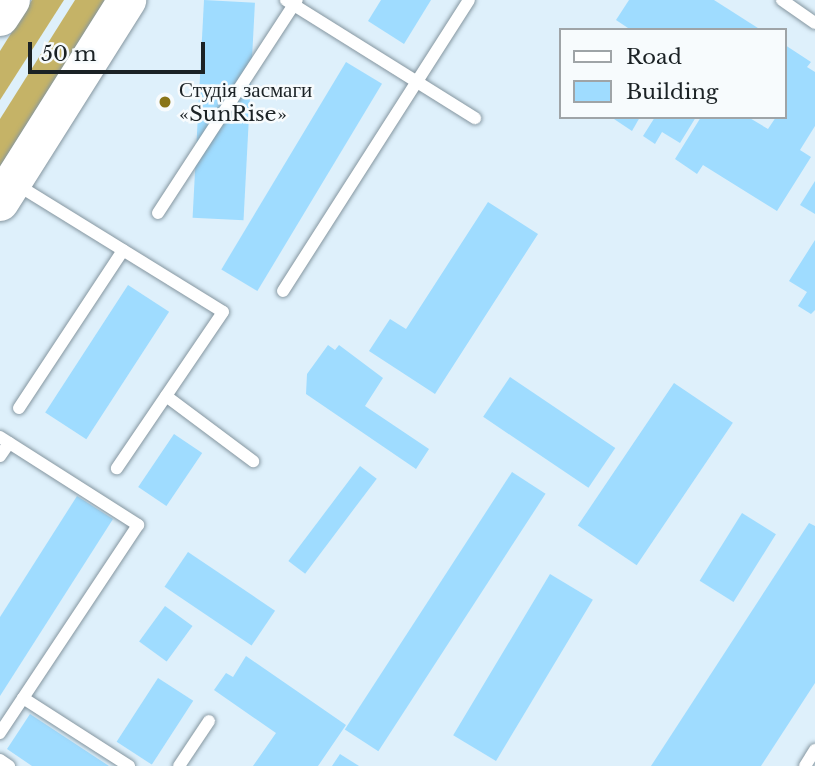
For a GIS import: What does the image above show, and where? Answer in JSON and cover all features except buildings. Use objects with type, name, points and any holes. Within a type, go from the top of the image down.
[{"type":"main road","points":[[0,17],[10,0]]},
{"type":"main road","points":[[7,192],[127,0]]},
{"type":"lane","points":[[282,291],[469,0]]},
{"type":"lane","points":[[782,0],[815,23]]},
{"type":"lane","points":[[158,213],[293,2],[475,118]]},
{"type":"lane","points":[[7,192],[123,250],[223,312],[117,468]]},
{"type":"lane","points":[[19,408],[123,250]]},
{"type":"lane","points":[[166,396],[253,461]]},
{"type":"lane","points":[[0,456],[5,440],[138,525],[0,733]]},
{"type":"lane","points":[[23,698],[129,766]]},
{"type":"lane","points":[[179,766],[209,721]]},
{"type":"lane","points":[[805,766],[815,750]]},
{"type":"lane","points":[[0,760],[9,766]]},
{"type":"shaded area","points":[[32,0],[64,0],[0,100],[0,51]]},
{"type":"shaded area","points":[[75,0],[105,0],[0,167],[0,119]]},
{"type":"place","name":"Студія засмаги «SunRise»","points":[[165,102]]}]
